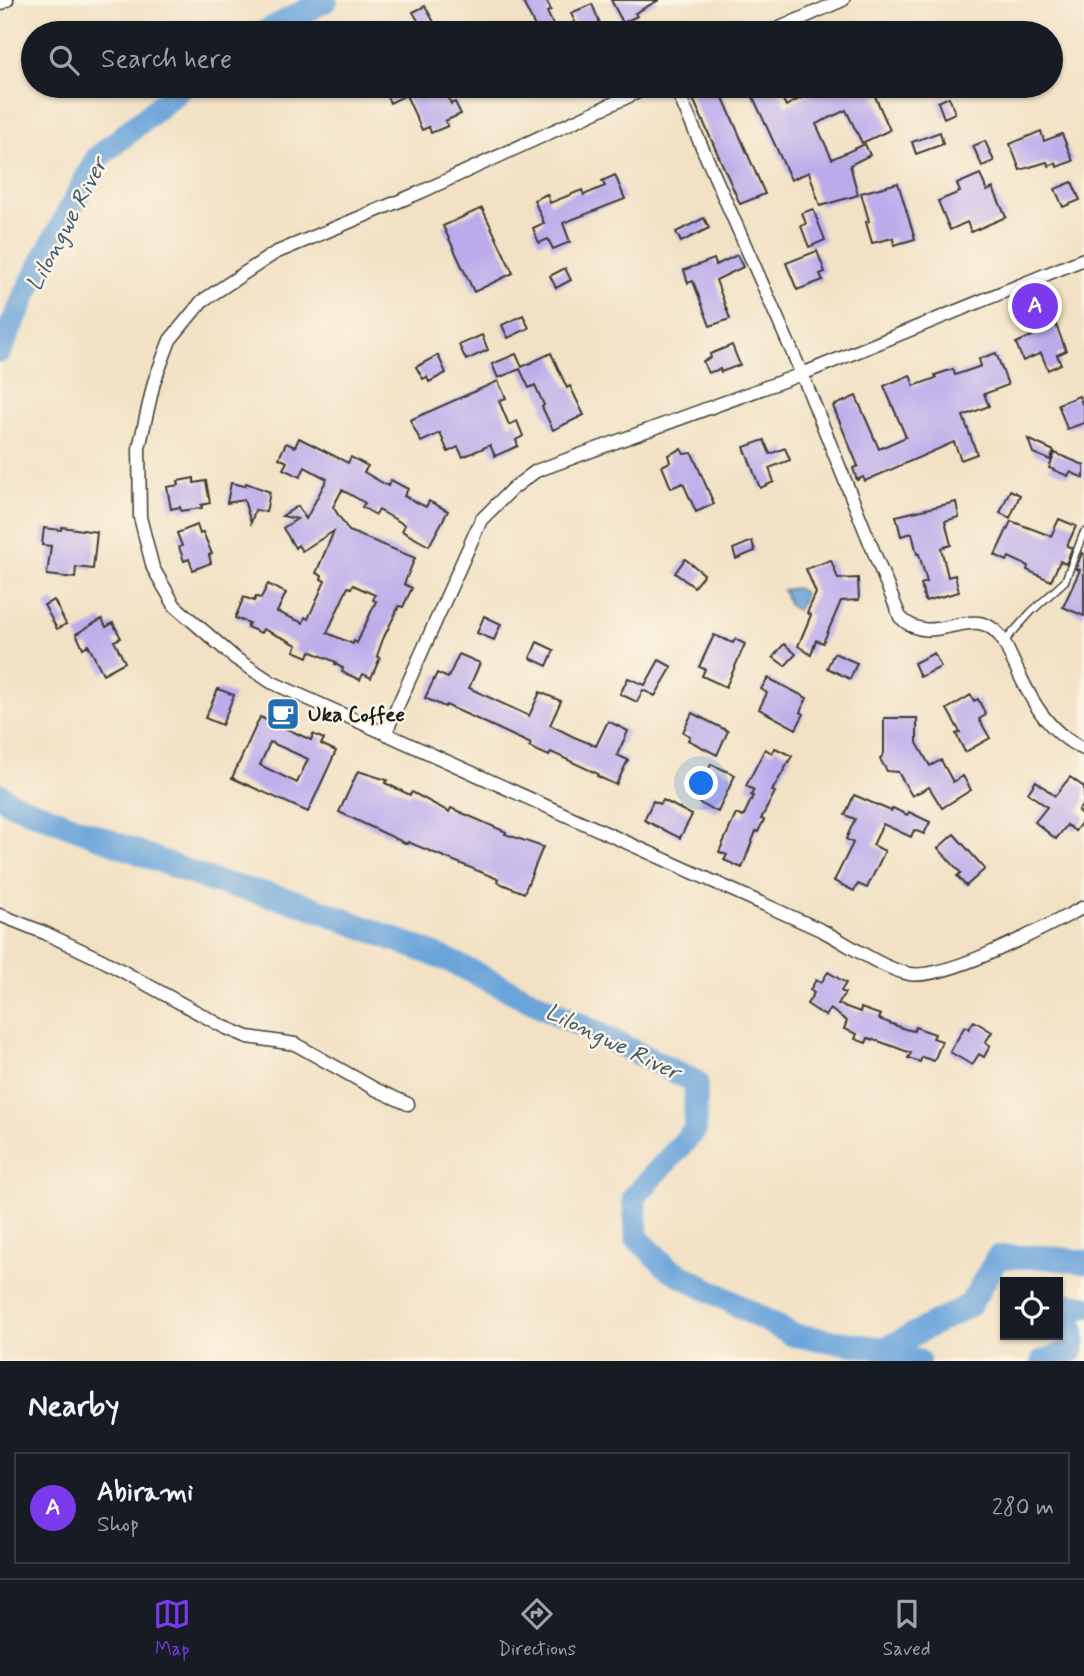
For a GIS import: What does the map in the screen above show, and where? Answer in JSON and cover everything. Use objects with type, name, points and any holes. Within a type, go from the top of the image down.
[{"type":"street","points":[[0,4],[7,0]]},
{"type":"street","points":[[795,21],[843,0]]},
{"type":"street","points":[[625,98],[421,192],[275,253],[202,301],[170,340],[154,382],[139,448],[140,517],[153,568],[175,607],[235,658],[271,682],[810,925],[908,974],[940,971],[1020,939],[1084,907]]},
{"type":"street","points":[[680,98],[802,374],[900,617],[917,629],[928,631],[971,622],[990,626],[1004,642],[1037,710],[1061,735],[1084,749]]},
{"type":"street","points":[[386,732],[481,520],[512,489],[536,471],[802,374],[1084,259]]},
{"type":"street","points":[[0,915],[104,961],[224,1027],[248,1037],[295,1044],[375,1089],[408,1104]]},
{"type":"lane","points":[[1004,642],[1065,580],[1084,532]]},
{"type":"water","points":[[796,588],[803,592],[804,597],[797,610],[789,605],[783,590]]},
{"type":"building","points":[[522,0],[546,0],[551,10],[547,12],[551,21],[532,21]]},
{"type":"building","points":[[611,0],[659,0],[635,13],[637,16],[622,21]]},
{"type":"building","points":[[592,4],[599,21],[575,21],[571,13]]},
{"type":"building","points":[[425,6],[433,21],[418,21],[413,12]]},
{"type":"building","points":[[388,98],[400,98],[390,103]]},
{"type":"building","points":[[407,98],[448,98],[451,104],[455,102],[461,114],[445,121],[448,126],[431,133],[429,127],[422,130]]},
{"type":"building","points":[[693,98],[723,98],[765,194],[740,204]]},
{"type":"building","points":[[753,98],[782,98],[786,106],[801,98],[876,98],[890,130],[862,143],[846,110],[816,124],[832,159],[865,144],[870,155],[850,165],[858,195],[820,206],[809,172],[791,180]]},
{"type":"building","points":[[949,98],[955,113],[944,118],[938,102]]},
{"type":"building","points":[[1041,131],[1044,141],[1062,134],[1073,161],[1057,167],[1056,163],[1049,166],[1047,162],[1020,170],[1010,144]]},
{"type":"building","points":[[940,132],[943,144],[916,154],[912,142]]},
{"type":"building","points":[[985,141],[994,161],[982,166],[973,146]]},
{"type":"building","points":[[980,174],[987,191],[993,188],[1006,217],[971,232],[967,222],[950,230],[938,201],[960,192],[957,184]]},
{"type":"building","points":[[615,175],[625,199],[563,223],[570,242],[553,249],[548,239],[539,243],[533,228],[544,223],[534,200],[547,194],[550,203],[582,190],[584,195],[605,186],[602,181]]},
{"type":"building","points":[[1072,182],[1080,200],[1063,207],[1055,189]]},
{"type":"building","points":[[898,183],[915,239],[894,245],[893,238],[872,243],[861,193]]},
{"type":"building","points":[[482,208],[513,273],[474,292],[443,226]]},
{"type":"building","points":[[813,209],[825,240],[809,247],[801,226],[806,224],[802,213]]},
{"type":"building","points":[[704,218],[709,228],[681,242],[676,232]]},
{"type":"building","points":[[817,251],[825,272],[820,274],[823,280],[797,290],[786,263]]},
{"type":"building","points":[[737,255],[743,267],[716,280],[730,319],[710,326],[693,281],[688,283],[684,270],[714,259],[716,265]]},
{"type":"building","points":[[565,268],[571,280],[556,288],[550,276]]},
{"type":"building","points":[[523,315],[529,328],[508,338],[502,325]]},
{"type":"building","points":[[1050,319],[1052,323],[1055,322],[1066,351],[1057,355],[1061,364],[1048,370],[1041,353],[1023,361],[1016,343],[1032,336],[1028,326]]},
{"type":"building","points":[[482,335],[488,350],[466,360],[459,345]]},
{"type":"building","points":[[732,345],[740,365],[721,372],[720,369],[708,373],[703,361],[711,358],[710,354]]},
{"type":"building","points":[[551,353],[567,388],[570,386],[584,415],[553,430],[535,385],[529,388],[520,369],[498,378],[492,364],[516,354],[522,367]]},
{"type":"building","points":[[996,353],[1008,385],[984,394],[989,406],[963,416],[977,454],[961,460],[954,442],[865,481],[863,477],[857,480],[853,468],[858,466],[833,406],[856,396],[879,449],[906,437],[884,386],[910,375],[914,386],[953,369],[955,375],[981,366],[979,359]]},
{"type":"building","points":[[438,355],[446,373],[429,382],[427,377],[423,379],[416,367]]},
{"type":"building","points":[[498,381],[506,398],[499,401],[509,425],[517,421],[523,436],[516,440],[518,446],[495,456],[490,445],[463,457],[458,447],[448,452],[440,433],[421,442],[410,420]]},
{"type":"building","points":[[1079,396],[1084,408],[1084,423],[1067,429],[1058,404]]},
{"type":"building","points":[[299,438],[348,463],[351,457],[368,466],[364,472],[388,486],[391,480],[408,489],[404,496],[426,507],[429,501],[448,511],[429,546],[402,531],[405,525],[379,510],[376,515],[362,507],[365,503],[342,490],[333,507],[349,531],[415,558],[404,584],[412,588],[403,607],[399,606],[383,639],[377,656],[380,658],[371,678],[363,674],[360,680],[342,672],[343,668],[335,664],[336,662],[310,651],[308,657],[294,651],[297,645],[263,629],[261,633],[247,627],[249,623],[235,618],[244,597],[254,601],[256,597],[261,598],[268,584],[286,593],[277,612],[303,623],[305,617],[308,619],[325,581],[316,573],[334,531],[302,551],[298,545],[295,548],[283,528],[297,519],[282,516],[298,506],[306,519],[327,479],[305,467],[300,477],[283,469],[287,462],[279,458],[286,443],[295,447]],"holes":[[[353,585],[375,595],[373,600],[376,601],[357,643],[354,641],[353,644],[327,633],[348,587]]]},
{"type":"building","points":[[1028,439],[1054,451],[1050,460],[1033,453]]},
{"type":"building","points":[[764,440],[770,454],[785,448],[790,460],[769,468],[774,482],[760,488],[744,447]]},
{"type":"building","points":[[681,449],[684,454],[692,453],[714,504],[696,512],[683,483],[671,488],[662,466],[670,462],[668,455]]},
{"type":"building","points":[[1055,453],[1084,465],[1084,478],[1070,472],[1068,476],[1049,468]]},
{"type":"building","points":[[194,478],[194,483],[206,481],[210,503],[201,505],[202,508],[181,511],[180,507],[171,509],[167,487],[179,485],[178,481]]},
{"type":"building","points":[[231,483],[245,486],[246,483],[270,492],[266,512],[255,510],[251,523],[244,500],[227,503]]},
{"type":"building","points":[[1010,490],[1020,495],[1010,518],[1000,513]]},
{"type":"building","points":[[956,502],[959,517],[945,521],[951,545],[941,548],[948,577],[955,575],[959,592],[925,601],[921,584],[927,582],[912,533],[901,536],[896,516]]},
{"type":"building","points":[[1059,519],[1076,526],[1067,546],[1072,548],[1066,564],[1060,561],[1051,581],[1027,570],[1028,566],[1009,557],[1007,561],[995,555],[1011,521],[1051,536]]},
{"type":"building","points":[[197,525],[200,534],[203,532],[212,554],[209,555],[211,563],[193,570],[189,559],[184,561],[177,533]]},
{"type":"building","points":[[62,527],[97,532],[93,569],[76,567],[75,578],[47,575],[51,546],[42,545],[44,528],[61,530]]},
{"type":"building","points":[[752,541],[755,551],[736,559],[733,549]]},
{"type":"building","points":[[1082,553],[1084,616],[1063,607],[1080,570],[1076,569]]},
{"type":"building","points":[[685,559],[704,574],[694,587],[675,573]]},
{"type":"building","points":[[831,560],[838,579],[858,578],[859,600],[841,601],[823,643],[816,640],[811,655],[798,646],[811,615],[807,613],[816,593],[806,569]]},
{"type":"building","points":[[54,600],[66,624],[57,629],[44,605]]},
{"type":"building","points":[[484,616],[501,624],[494,640],[477,633]]},
{"type":"building","points":[[102,619],[106,627],[113,623],[121,638],[114,641],[125,662],[103,674],[88,645],[83,648],[76,634]]},
{"type":"building","points":[[714,635],[733,643],[735,639],[745,644],[726,687],[702,676],[705,669],[699,667]]},
{"type":"building","points":[[537,642],[554,650],[547,666],[530,658]]},
{"type":"building","points":[[784,644],[796,654],[785,666],[773,657]]},
{"type":"building","points":[[834,653],[857,663],[850,679],[827,668]]},
{"type":"building","points":[[934,653],[941,667],[920,677],[914,663]]},
{"type":"building","points":[[459,654],[480,663],[469,688],[529,716],[540,692],[561,701],[550,725],[574,737],[596,746],[608,721],[628,731],[617,755],[628,760],[616,785],[551,752],[549,756],[529,747],[531,744],[425,698],[437,673],[448,678]]},
{"type":"building","points":[[659,660],[672,667],[655,696],[643,690],[637,702],[620,694],[628,678],[645,685]]},
{"type":"building","points":[[768,678],[807,698],[800,712],[804,714],[796,729],[759,709],[767,693],[761,689]]},
{"type":"building","points":[[218,689],[234,695],[222,725],[205,718]]},
{"type":"building","points":[[971,695],[974,701],[978,699],[986,715],[979,719],[990,738],[965,752],[956,734],[960,732],[947,709]]},
{"type":"building","points":[[692,713],[728,731],[717,755],[688,740],[690,736],[683,732]]},
{"type":"building","points":[[260,717],[275,724],[278,718],[288,723],[285,728],[311,740],[313,734],[324,739],[321,744],[336,751],[308,812],[232,778]],"holes":[[[270,742],[308,759],[297,783],[260,765]]]},
{"type":"building","points":[[884,718],[917,718],[917,743],[930,766],[941,760],[953,782],[963,776],[971,790],[942,808],[929,787],[912,796],[898,772],[887,771],[880,759],[884,753]]},
{"type":"building","points":[[775,748],[792,756],[772,791],[775,792],[742,868],[724,860],[727,855],[719,852],[736,814],[743,817],[753,796],[751,795],[754,790],[746,786],[765,749],[772,753]]},
{"type":"building","points":[[711,764],[735,775],[718,812],[699,803],[702,796],[698,793]]},
{"type":"building","points":[[358,771],[387,780],[385,783],[410,795],[412,792],[449,812],[451,808],[506,832],[505,834],[543,847],[524,893],[497,882],[498,879],[408,842],[407,844],[339,812]]},
{"type":"building","points":[[1070,777],[1084,787],[1084,803],[1078,811],[1084,819],[1075,831],[1067,825],[1056,839],[1035,822],[1047,807],[1028,793],[1036,781],[1055,796]]},
{"type":"building","points":[[854,795],[891,811],[893,808],[907,815],[909,812],[930,822],[924,834],[914,830],[911,837],[883,824],[873,845],[885,851],[867,888],[858,884],[854,891],[834,881],[853,843],[846,839],[855,819],[845,815]]},
{"type":"building","points":[[663,800],[692,815],[680,838],[644,820],[653,801],[660,804]]},
{"type":"building","points":[[954,834],[985,869],[966,886],[957,876],[961,873],[938,848]]},
{"type":"building","points":[[828,972],[846,983],[841,991],[845,993],[838,1004],[860,1012],[861,1008],[881,1015],[879,1019],[905,1029],[914,1031],[915,1027],[935,1034],[933,1038],[942,1041],[934,1061],[922,1057],[920,1062],[908,1058],[911,1053],[881,1042],[868,1038],[866,1043],[855,1039],[857,1034],[844,1029],[847,1021],[830,1009],[825,1016],[807,1004],[814,993],[810,990],[816,980],[821,983]]},
{"type":"building","points":[[974,1021],[992,1032],[985,1043],[990,1046],[984,1057],[979,1054],[972,1065],[950,1052],[965,1026],[969,1029]]},
{"type":"waterway","name":"Lilongwe River","points":[[286,21],[326,0]]},
{"type":"waterway","name":"Lilongwe River","points":[[0,351],[33,279],[97,158],[170,98]]},
{"type":"waterway","name":"Lilongwe River","points":[[0,795],[9,802],[212,881],[298,902],[448,960],[696,1082],[695,1130],[634,1197],[637,1238],[668,1268],[793,1335],[885,1349],[970,1305],[998,1257],[1043,1257],[1084,1262]]},
{"type":"waterway","points":[[1043,1361],[1072,1351],[1074,1342],[1069,1305],[1084,1307]]},
{"type":"waterway","points":[[885,1349],[918,1361]]},
{"type":"place","name":"Abirami","points":[[1035,306]]},
{"type":"place","name":"Uka Coffee","points":[[283,714]]}]
